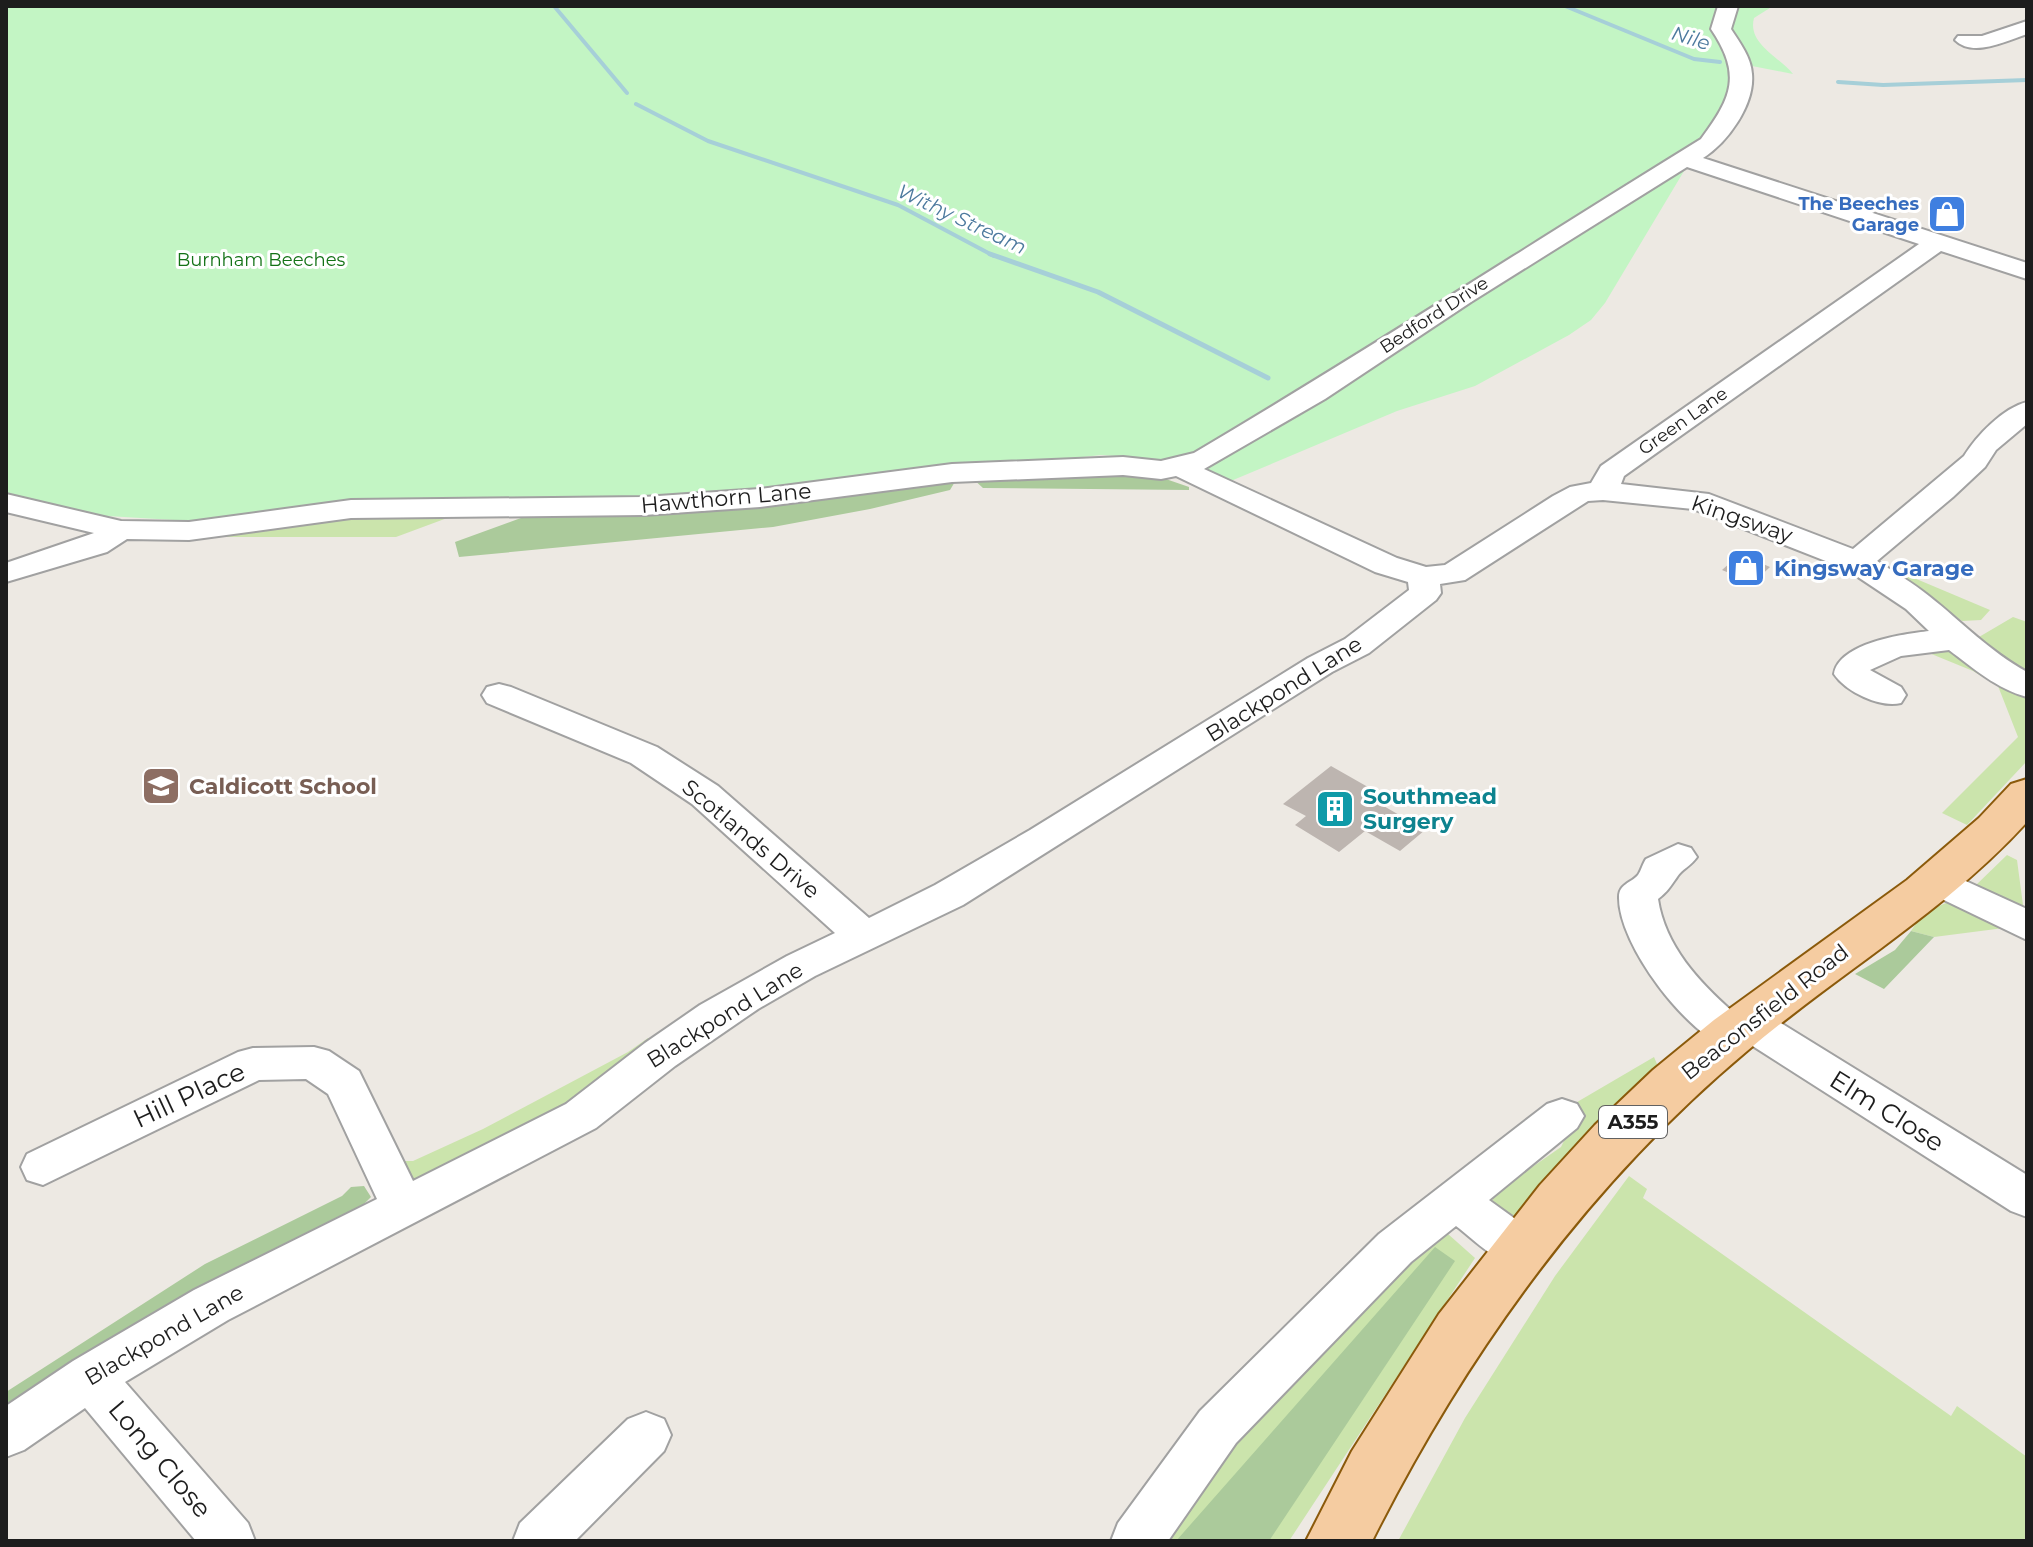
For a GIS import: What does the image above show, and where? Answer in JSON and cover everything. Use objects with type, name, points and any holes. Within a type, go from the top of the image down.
[{"type":"main road","name":"Beaconsfield Road","points":[[1338,1541],[1435,1371],[1520,1248],[1646,1108],[1740,1028],[1935,880],[2027,794]]},
{"type":"street","name":"Bedford Drive","points":[[1182,466],[1204,459],[1315,393],[1709,144],[1734,110],[1742,90],[1743,67],[1736,49],[1721,29],[1728,6]]},
{"type":"street","points":[[1965,40],[1984,42],[2027,27]]},
{"type":"street","points":[[1684,159],[2027,271]]},
{"type":"street","name":"Green Lane","points":[[1603,491],[1611,472],[1938,242]]},
{"type":"street","points":[[1857,562],[1975,461],[1985,445],[2023,405]]},
{"type":"street","name":"Hawthorn Lane","points":[[6,503],[121,530],[189,531],[351,509],[644,506],[760,498],[952,473],[1123,466],[1161,470],[1182,466]]},
{"type":"street","points":[[1182,466],[1195,476],[1386,565],[1424,577],[1454,573],[1564,502],[1581,493],[1603,491]]},
{"type":"street","name":"Kingsway","points":[[1603,491],[1698,500],[1857,562],[1917,602],[1956,639],[1993,667],[2027,686]]},
{"type":"street","points":[[6,573],[96,545],[121,530]]},
{"type":"street","name":"Blackpond Lane","points":[[6,1434],[90,1377],[211,1305],[581,1116],[630,1076],[713,1017],[802,966],[946,896],[1088,813],[1320,665],[1357,646],[1425,593],[1424,577]]},
{"type":"street","points":[[1889,695],[1851,674],[1852,667],[1872,652],[1911,643],[1956,639]]},
{"type":"street","name":"Scotlands Drive","points":[[499,695],[644,755],[705,795],[865,937]]},
{"type":"street","name":"Elm Close","points":[[1678,857],[1659,868],[1657,880],[1638,894],[1640,915],[1684,992],[1703,1012],[1740,1028],[2027,1198]]},
{"type":"street","points":[[1935,880],[2027,926]]},
{"type":"street","name":"Hill Place","points":[[43,1167],[253,1064],[314,1063],[344,1083],[404,1209]]},
{"type":"street","points":[[1137,1541],[1218,1427],[1395,1248],[1562,1116]]},
{"type":"street","points":[[1456,1201],[1520,1248]]},
{"type":"street","name":"Long Close","points":[[90,1377],[229,1541]]},
{"type":"street","points":[[539,1541],[646,1435]]},
{"type":"green space","name":"Burnham Beeches","points":[[6,6],[1724,6],[1738,66],[1726,111],[1697,143],[1194,458],[1172,460],[1101,455],[721,497],[207,522],[91,515],[6,496]]},
{"type":"green space","points":[[1732,6],[1773,6],[1754,18],[1755,35],[1793,74],[1752,66],[1732,37],[1726,21]]},
{"type":"green space","points":[[1687,166],[1605,303],[1591,320],[1569,335],[1475,386],[1397,411],[1226,483],[1208,475],[1207,467]]},
{"type":"green space","points":[[1076,471],[1160,477],[1189,487],[1189,490],[983,488],[971,477]]},
{"type":"green space","points":[[956,480],[950,490],[773,527],[459,557],[455,542],[529,515]]},
{"type":"green space","points":[[458,514],[396,537],[223,537],[237,530],[339,516]]},
{"type":"green space","points":[[1895,570],[1990,610],[1981,620],[1962,621]]},
{"type":"green space","points":[[2013,617],[2027,622],[2027,676],[1985,650],[1979,637]]},
{"type":"green space","points":[[1949,650],[2027,695],[2027,761],[1967,825],[1942,813],[2018,737],[1998,686],[1973,671],[1929,653]]},
{"type":"green space","points":[[2007,855],[2017,860],[2023,905],[2011,907],[1975,886]]},
{"type":"green space","points":[[1946,903],[1973,907],[2004,928],[1934,937],[1911,931],[1923,913]]},
{"type":"green space","points":[[1911,931],[1934,937],[1884,989],[1855,974],[1895,950]]},
{"type":"green space","points":[[648,1038],[658,1046],[551,1118],[426,1182],[405,1178],[398,1161],[413,1161],[483,1129],[628,1052]]},
{"type":"green space","points":[[1654,1057],[1660,1071],[1527,1214],[1509,1217],[1494,1207],[1492,1195],[1561,1147],[1576,1116],[1572,1105]]},
{"type":"green space","points":[[1629,1176],[1647,1189],[1643,1198],[1951,1416],[1957,1406],[2027,1457],[2027,1541],[1398,1541],[1465,1418],[1555,1276]]},
{"type":"green space","points":[[364,1186],[371,1197],[345,1223],[6,1418],[6,1392],[205,1264],[342,1196],[351,1187]]},
{"type":"green space","points":[[1439,1226],[1475,1258],[1289,1541],[1152,1541],[1300,1361]]},
{"type":"green space","points":[[1435,1247],[1455,1261],[1269,1541],[1176,1541]]},
{"type":"building","name":"Kingsway Garage","points":[[1740,554],[1770,567],[1753,583],[1722,570]]},
{"type":"building","name":"Southmead Surgery","points":[[1331,766],[1389,799],[1382,805],[1425,830],[1400,851],[1365,831],[1339,852],[1295,825],[1306,816],[1283,804]]},
{"type":"waterway","name":"Withy Stream","points":[[554,6],[627,93]]},
{"type":"waterway","name":"Nile","points":[[1565,6],[1694,59],[1720,62]]},
{"type":"waterway","points":[[1838,82],[1883,85],[2027,80]]},
{"type":"waterway","name":"Withy Stream","points":[[636,104],[708,141],[898,205],[991,254]]},
{"type":"waterway","name":"Withy Stream","points":[[991,254],[1098,292],[1268,378]]},
{"type":"place","name":"The Beeches Garage","points":[[1947,214]]},
{"type":"place","name":"Kingsway Garage","points":[[1746,568]]},
{"type":"place","name":"Caldicott School","points":[[161,786]]},
{"type":"place","name":"Southmead Surgery","points":[[1335,809]]}]
